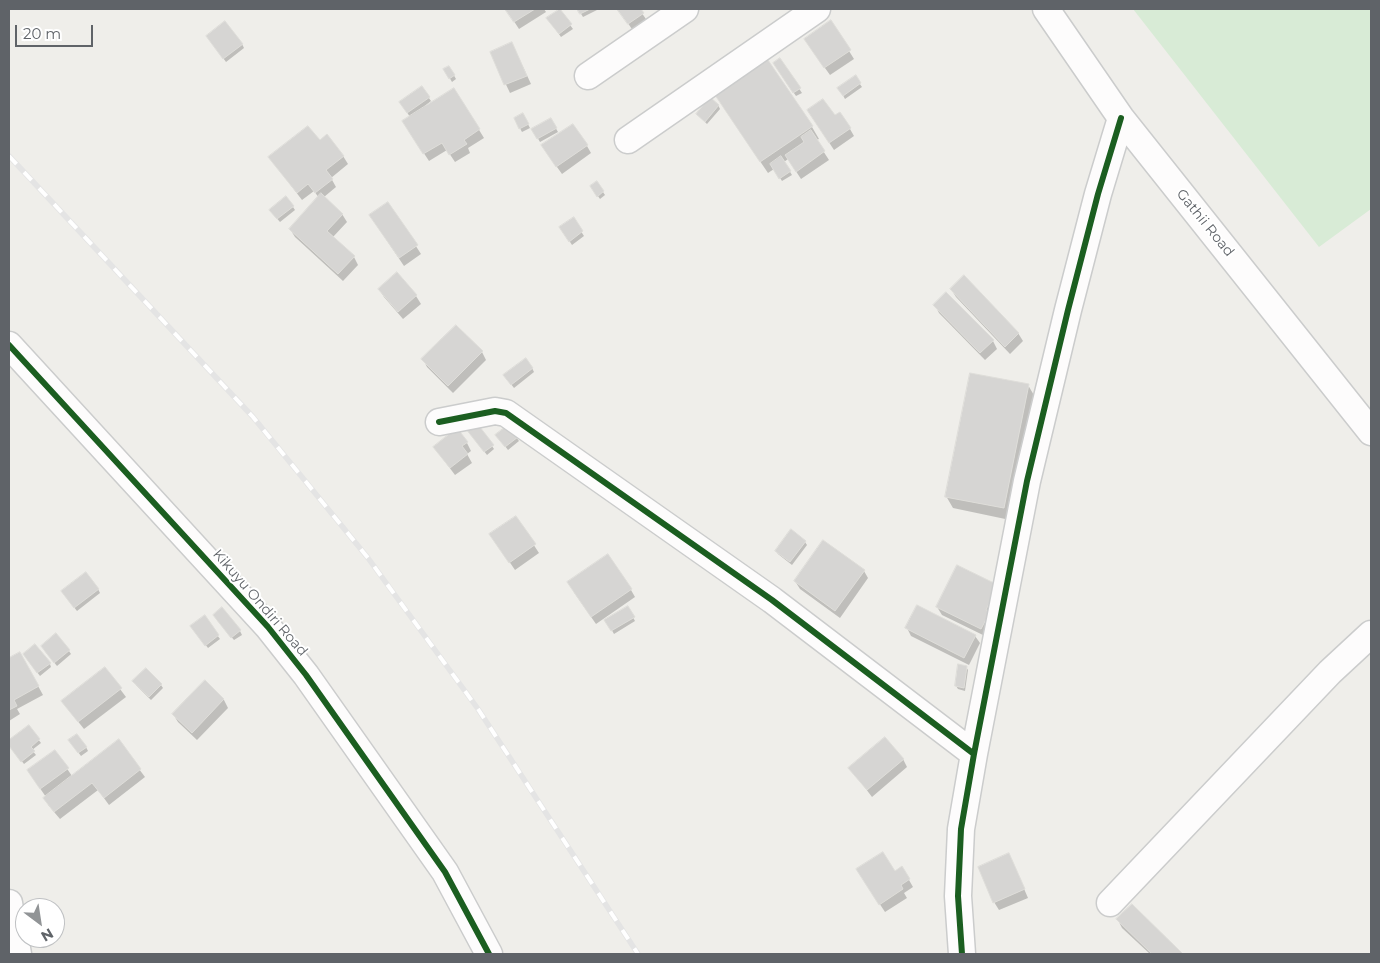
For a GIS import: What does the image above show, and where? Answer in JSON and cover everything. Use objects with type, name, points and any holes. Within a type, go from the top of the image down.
[{"type":"street","points":[[588,76],[685,9]]},
{"type":"street","points":[[628,140],[816,9]]},
{"type":"street","name":"Gathii Road","points":[[1046,9],[1121,118],[1371,432]]},
{"type":"street","points":[[962,954],[958,896],[961,829],[974,754],[1027,481],[1098,194],[1121,118]]},
{"type":"street","name":"Kikuyu Ondiri Road","points":[[9,345],[268,626],[306,675],[445,872],[489,954]]},
{"type":"street","points":[[439,422],[495,411],[506,413],[772,600],[974,754]]},
{"type":"street","points":[[1110,903],[1330,672],[1371,634]]},
{"type":"street","points":[[9,903],[18,954]]},
{"type":"green space","points":[[1133,9],[1371,9],[1371,209],[1319,247]]},
{"type":"building","points":[[505,9],[535,9],[514,22]]},
{"type":"building","points":[[560,9],[572,24],[559,34],[546,18]]},
{"type":"building","points":[[577,9],[590,9],[580,14]]},
{"type":"building","points":[[617,9],[641,9],[644,13],[628,24]]},
{"type":"building","points":[[831,20],[851,50],[824,68],[804,39]]},
{"type":"building","points":[[225,21],[243,44],[223,59],[206,36]]},
{"type":"building","points":[[512,42],[527,76],[504,85],[490,52]]},
{"type":"building","points":[[780,58],[801,88],[793,93],[773,63]]},
{"type":"building","points":[[768,60],[813,126],[760,162],[715,95]]},
{"type":"building","points":[[449,66],[455,75],[449,79],[443,69]]},
{"type":"building","points":[[856,75],[861,83],[843,96],[837,88]]},
{"type":"building","points":[[422,86],[430,97],[407,113],[399,102]]},
{"type":"building","points":[[454,88],[480,129],[464,140],[467,144],[449,155],[442,143],[423,154],[402,121]]},
{"type":"building","points":[[710,97],[719,105],[705,122],[696,114]]},
{"type":"building","points":[[823,99],[835,115],[840,112],[851,128],[829,143],[807,110]]},
{"type":"building","points":[[523,113],[529,124],[519,129],[514,118]]},
{"type":"building","points":[[551,118],[557,128],[537,139],[531,129]]},
{"type":"building","points":[[573,124],[588,145],[556,167],[541,145]]},
{"type":"building","points":[[308,126],[320,140],[327,134],[344,156],[326,170],[333,179],[315,193],[308,184],[297,193],[268,157]]},
{"type":"building","points":[[811,130],[825,151],[796,172],[785,155],[804,142],[801,137]]},
{"type":"building","points":[[781,156],[791,171],[779,179],[770,164]]},
{"type":"building","points":[[597,181],[604,191],[597,197],[590,186]]},
{"type":"building","points":[[321,193],[343,214],[327,231],[355,256],[338,274],[289,229]]},
{"type":"building","points":[[286,196],[294,206],[277,219],[269,210]]},
{"type":"building","points":[[388,202],[418,245],[399,258],[369,215]]},
{"type":"building","points":[[574,217],[583,231],[569,242],[559,227]]},
{"type":"building","points":[[397,272],[417,295],[398,312],[378,289]]},
{"type":"building","points":[[964,275],[1019,333],[1005,347],[950,289]]},
{"type":"building","points":[[946,292],[994,340],[980,353],[933,305]]},
{"type":"building","points":[[456,325],[483,351],[448,386],[421,359]]},
{"type":"building","points":[[526,358],[533,368],[511,385],[503,375]]},
{"type":"building","points":[[970,373],[1029,384],[1004,508],[945,497]]},
{"type":"building","points":[[476,422],[494,445],[484,452],[466,429]]},
{"type":"building","points":[[508,425],[518,437],[505,447],[495,435]]},
{"type":"building","points":[[457,428],[468,442],[462,446],[468,454],[450,468],[433,447]]},
{"type":"building","points":[[516,516],[536,544],[509,563],[489,534]]},
{"type":"building","points":[[791,529],[806,541],[790,562],[775,551]]},
{"type":"building","points":[[823,540],[865,570],[835,611],[794,581]]},
{"type":"building","points":[[608,554],[632,589],[591,617],[567,582]]},
{"type":"building","points":[[957,565],[998,585],[986,610],[990,612],[981,629],[936,607]]},
{"type":"building","points":[[86,572],[99,589],[74,608],[61,591]]},
{"type":"building","points":[[917,605],[976,635],[964,658],[905,628]]},
{"type":"building","points":[[628,606],[635,617],[611,631],[604,620]]},
{"type":"building","points":[[222,607],[241,630],[231,638],[213,615]]},
{"type":"building","points":[[205,615],[219,635],[205,646],[190,626]]},
{"type":"building","points":[[56,633],[70,650],[54,663],[41,646]]},
{"type":"building","points":[[35,644],[51,663],[37,673],[23,654]]},
{"type":"building","points":[[20,652],[39,686],[14,700],[17,706],[9,710],[9,658]]},
{"type":"building","points":[[958,664],[967,666],[964,688],[955,686]]},
{"type":"building","points":[[105,667],[122,688],[78,722],[61,701]]},
{"type":"building","points":[[146,668],[162,684],[149,697],[132,681]]},
{"type":"building","points":[[205,680],[224,699],[192,733],[172,714]]},
{"type":"building","points":[[29,725],[40,739],[31,747],[35,751],[21,762],[9,746],[9,740]]},
{"type":"building","points":[[77,734],[87,747],[78,753],[68,740]]},
{"type":"building","points":[[885,737],[904,759],[867,790],[848,768]]},
{"type":"building","points":[[119,739],[141,769],[104,798],[92,783],[54,812],[43,798]]},
{"type":"building","points":[[55,750],[69,768],[40,789],[27,770]]},
{"type":"building","points":[[883,852],[895,871],[902,866],[910,879],[901,885],[903,889],[879,905],[856,869]]},
{"type":"building","points":[[1009,853],[1025,889],[993,903],[978,867]]},
{"type":"building","points":[[1132,904],[1183,954],[1152,954],[1116,919]]},
{"type":"railway","points":[[9,156],[253,417],[368,558],[478,709],[638,954]]},
{"type":"cycle path","points":[[962,954],[958,896],[961,829],[974,754],[1027,481],[1098,194],[1121,118]]},
{"type":"cycle path","points":[[9,345],[268,627],[306,675],[445,872],[489,954]]},
{"type":"cycle path","points":[[439,422],[495,411],[506,413],[772,600],[974,754]]}]
